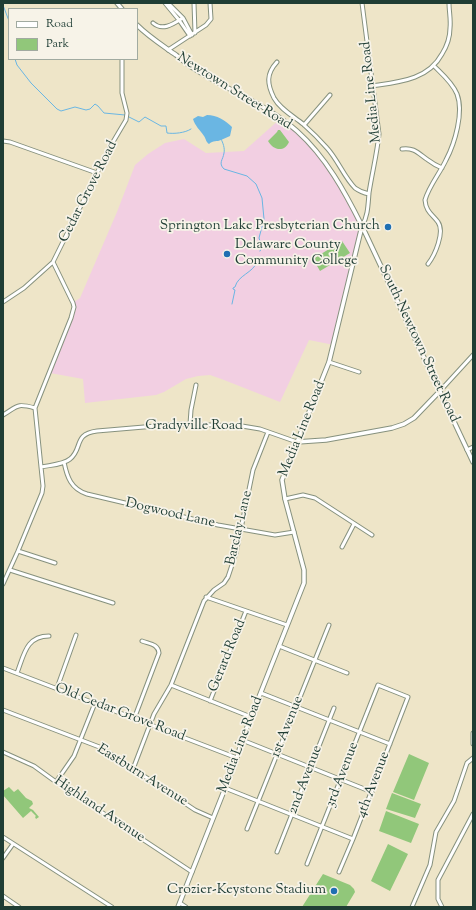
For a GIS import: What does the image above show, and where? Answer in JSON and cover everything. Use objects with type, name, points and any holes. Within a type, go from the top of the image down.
[{"type":"main road","name":"Newtown Street Road","points":[[138,26],[155,41],[192,68],[255,103],[296,131],[310,145],[331,172],[346,195],[362,226]]},
{"type":"main road","name":"Media Line Road","points":[[178,907],[237,758],[242,740],[305,579],[305,573],[285,499],[282,480],[330,362],[362,226]]},
{"type":"main road","name":"South Newtown Street Road","points":[[362,226],[473,462]]},
{"type":"main road","name":"Gradyville Road","points":[[297,442],[326,440],[392,428],[404,424],[414,418],[440,391]]},
{"type":"street","points":[[165,3],[181,19]]},
{"type":"street","points":[[168,3],[192,34]]},
{"type":"street","points":[[192,34],[194,3]]},
{"type":"street","points":[[168,50],[206,26],[210,19],[210,3]]},
{"type":"street","name":"Media Line Road","points":[[362,3],[378,134],[377,156],[369,194],[366,218],[362,226]]},
{"type":"street","points":[[372,86],[415,78],[434,66],[448,41],[451,27],[448,3]]},
{"type":"street","points":[[152,22],[165,27],[176,23],[181,19]]},
{"type":"street","name":"Cedar Grove Road","points":[[3,302],[20,290],[52,262],[127,117],[122,99],[122,60]]},
{"type":"street","points":[[276,62],[270,70],[268,77],[269,86],[274,98],[279,105],[304,125],[329,150],[356,189],[369,194]]},
{"type":"street","points":[[428,264],[431,260],[441,230],[438,222],[427,210],[425,200],[452,146],[456,132],[459,102],[457,94],[449,81],[434,66]]},
{"type":"street","points":[[304,125],[330,95]]},
{"type":"street","points":[[3,141],[10,142],[97,173]]},
{"type":"street","points":[[402,149],[407,148],[414,150],[442,168]]},
{"type":"street","points":[[3,584],[42,493],[42,467],[35,408],[74,307],[52,262]]},
{"type":"street","name":"Gradyville Road","points":[[440,391],[473,355]]},
{"type":"street","points":[[330,362],[359,372]]},
{"type":"street","points":[[190,424],[196,385]]},
{"type":"street","points":[[3,415],[18,406],[35,408]]},
{"type":"street","name":"Gradyville Road","points":[[64,462],[70,460],[73,456],[79,440],[87,433],[92,432],[190,424],[242,426],[252,427],[297,442]]},
{"type":"street","name":"Barclay Lane","points":[[133,769],[150,724],[171,686],[202,605],[206,597],[226,580],[236,553],[253,470],[268,432]]},
{"type":"street","points":[[467,450],[473,447]]},
{"type":"street","points":[[42,467],[64,462]]},
{"type":"street","name":"Dogwood Lane","points":[[64,462],[70,482],[83,493],[195,520],[241,529],[275,535],[294,532]]},
{"type":"street","points":[[285,499],[303,495],[315,498],[372,535]]},
{"type":"street","points":[[342,547],[354,524]]},
{"type":"street","points":[[18,551],[56,563]]},
{"type":"street","points":[[10,570],[113,603]]},
{"type":"street","points":[[206,597],[287,625]]},
{"type":"street","name":"Gerard Road","points":[[210,701],[246,611]]},
{"type":"street","name":"1st Avenue","points":[[247,829],[329,624]]},
{"type":"street","points":[[58,688],[76,635]]},
{"type":"street","points":[[17,673],[31,642],[38,637],[49,636]]},
{"type":"street","points":[[134,718],[159,653],[155,645],[142,641]]},
{"type":"street","points":[[279,646],[346,673]]},
{"type":"street","name":"Old Cedar Grove Road","points":[[3,668],[237,758]]},
{"type":"street","points":[[171,686],[251,717]]},
{"type":"street","name":"4th Avenue","points":[[339,872],[372,792],[408,697],[378,686]]},
{"type":"street","name":"3rd Avenue","points":[[307,864],[378,686]]},
{"type":"street","points":[[261,693],[390,744]]},
{"type":"street","points":[[56,782],[74,756],[95,703]]},
{"type":"street","name":"2nd Avenue","points":[[278,852],[334,708]]},
{"type":"street","name":"Eastburn Avenue","points":[[3,710],[102,748],[194,809],[213,818]]},
{"type":"street","points":[[470,730],[473,733],[473,744]]},
{"type":"street","points":[[242,740],[372,792]]},
{"type":"street","name":"Highland Avenue","points":[[3,752],[34,766],[192,872]]},
{"type":"street","points":[[412,907],[430,865],[436,832],[454,801],[466,763],[473,758]]},
{"type":"street","points":[[225,788],[353,839]]},
{"type":"street","points":[[442,907],[437,897],[438,880],[473,814]]},
{"type":"street","points":[[3,837],[112,907]]},
{"type":"street","points":[[3,858],[13,844]]},
{"type":"street","points":[[3,896],[19,907]]},
{"type":"street","points":[[415,907],[416,900]]},
{"type":"street","points":[[180,903],[186,907]]},
{"type":"shaded area","name":"Delaware County Community College","points":[[280,119],[296,131],[310,145],[331,171],[362,226],[334,345],[309,340],[280,402],[210,375],[186,379],[156,395],[85,403],[83,379],[50,373],[72,318],[74,312],[74,302],[80,298],[117,212],[135,165],[165,143],[184,139],[206,153],[244,151]]},
{"type":"green space","points":[[278,130],[280,130],[289,142],[284,148],[281,149],[276,148],[268,141]]},
{"type":"green space","points":[[342,241],[350,253],[320,271],[313,259]]},
{"type":"green space","points":[[409,754],[429,763],[414,800],[393,792]]},
{"type":"green space","points":[[9,787],[14,792],[18,789],[26,798],[32,801],[33,804],[29,808],[39,817],[36,819],[36,816],[31,811],[23,818],[3,795],[3,791]]},
{"type":"green space","points":[[392,793],[421,804],[415,818],[386,809]]},
{"type":"green space","points":[[386,811],[419,824],[411,843],[379,831]]},
{"type":"green space","points":[[388,844],[408,854],[390,891],[371,881]]},
{"type":"green space","name":"Crozier-Keystone Stadium","points":[[323,874],[350,885],[354,889],[355,892],[346,907],[302,907]]},
{"type":"water","points":[[207,115],[217,117],[229,124],[232,127],[230,136],[209,144],[196,126],[193,119],[198,116],[203,117]]},
{"type":"waterway","points":[[3,5],[8,18]]},
{"type":"waterway","points":[[15,60],[17,65],[31,83],[57,109],[61,111],[75,107],[86,110],[90,109],[95,104],[104,113],[125,115]]},
{"type":"waterway","points":[[129,117],[139,122],[145,117],[161,126],[166,126],[167,133],[179,133],[191,129]]},
{"type":"waterway","points":[[221,139],[224,149],[221,163],[222,167],[224,169],[247,176],[256,184],[262,198],[264,219],[259,238],[262,247],[260,251]]},
{"type":"waterway","points":[[232,304],[235,290],[233,288],[239,280],[255,266],[257,262]]},
{"type":"place","name":"Springton Lake Presbyterian Church","points":[[388,227]]},
{"type":"place","name":"Delaware County Community College","points":[[227,254]]},
{"type":"place","name":"Crozier-Keystone Stadium","points":[[334,891]]}]
